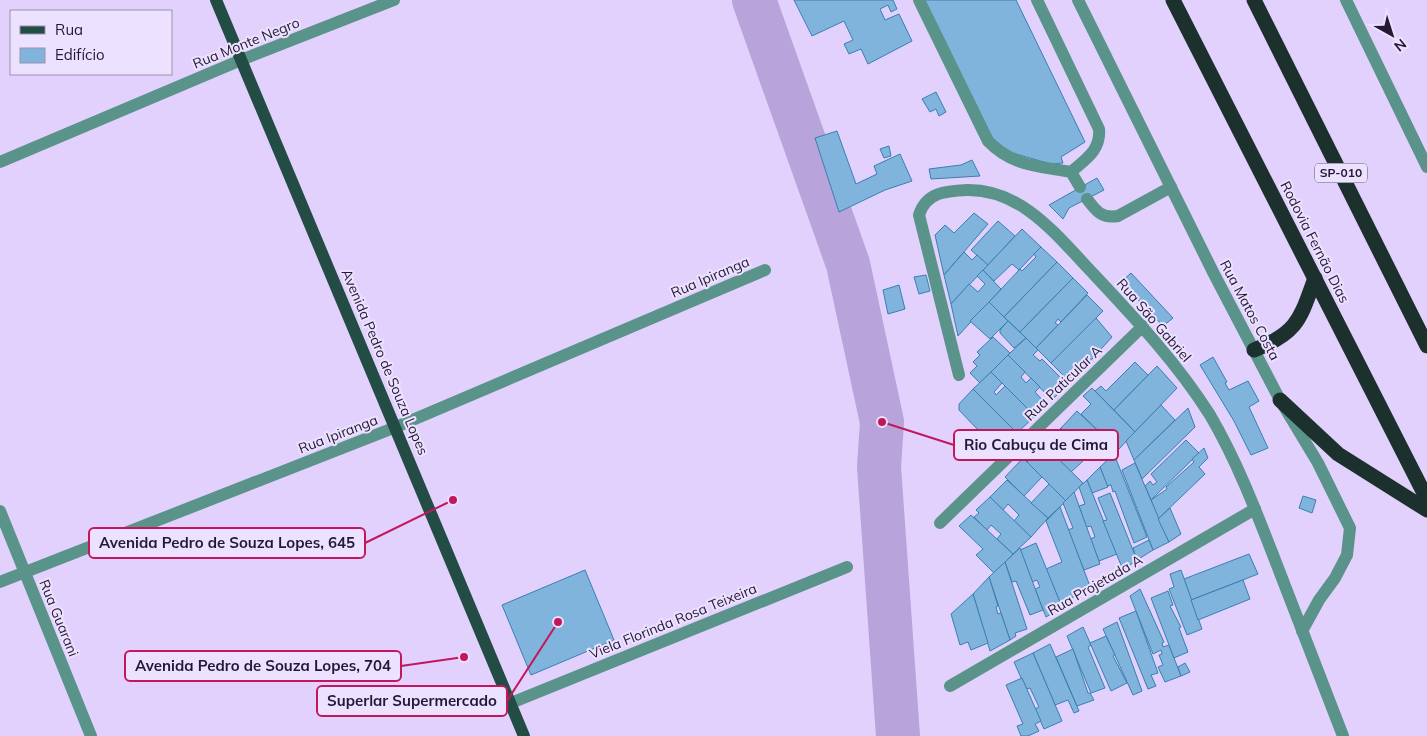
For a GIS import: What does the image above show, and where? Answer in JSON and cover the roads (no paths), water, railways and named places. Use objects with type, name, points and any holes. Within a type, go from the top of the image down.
[{"type":"highway","name":"Rodovia Fernão Dias","points":[[1173,0],[1427,499]]},
{"type":"highway","name":"SP-010","points":[[1254,0],[1427,346]]},
{"type":"highway","points":[[1254,350],[1282,337],[1292,329],[1301,317],[1315,278]]},
{"type":"highway","points":[[1280,400],[1338,454],[1427,510]]},
{"type":"main road","name":"Avenida Pedro de Souza Lopes","points":[[216,0],[524,736]]},
{"type":"street","name":"Rua Monte Negro","points":[[0,162],[241,60],[394,0]]},
{"type":"street","points":[[919,0],[988,141],[1000,153],[1017,162],[1071,172],[1080,187]]},
{"type":"street","points":[[1037,0],[1099,129],[1100,140],[1098,147],[1071,172]]},
{"type":"street","name":"Rua Matos Costa","points":[[1078,0],[1254,350],[1280,400],[1318,463],[1350,528],[1347,555],[1302,631]]},
{"type":"street","points":[[1346,0],[1427,167]]},
{"type":"street","points":[[1087,199],[1102,216],[1110,218],[1118,216],[1171,187]]},
{"type":"street","name":"Rua São Gabriel","points":[[959,375],[919,215],[922,205],[929,198],[939,193],[969,190],[1001,196],[1025,207],[1052,230],[1143,326],[1210,416],[1231,455],[1255,509],[1343,736]]},
{"type":"street","name":"Rua Ipiranga","points":[[0,582],[396,427],[765,270]]},
{"type":"street","name":"Rua Paticular A","points":[[940,523],[1143,326]]},
{"type":"street","name":"Rua Projetada A","points":[[950,686],[1255,509]]},
{"type":"street","name":"Rua Guarani","points":[[0,510],[91,736]]},
{"type":"street","name":"Viela Florinda Rosa Teixeira","points":[[511,703],[847,567]]},
{"type":"waterway","points":[[754,0],[848,264],[882,422],[879,467],[898,736]]},
{"type":"place","name":"Rio Cabuçu de Cima","points":[[882,422]]},
{"type":"place","name":"Avenida Pedro de Souza Lopes, 645","points":[[453,500]]},
{"type":"place","name":"Superlar Supermercado","points":[[558,622]]},
{"type":"place","name":"Avenida Pedro de Souza Lopes, 704","points":[[464,657]]}]
